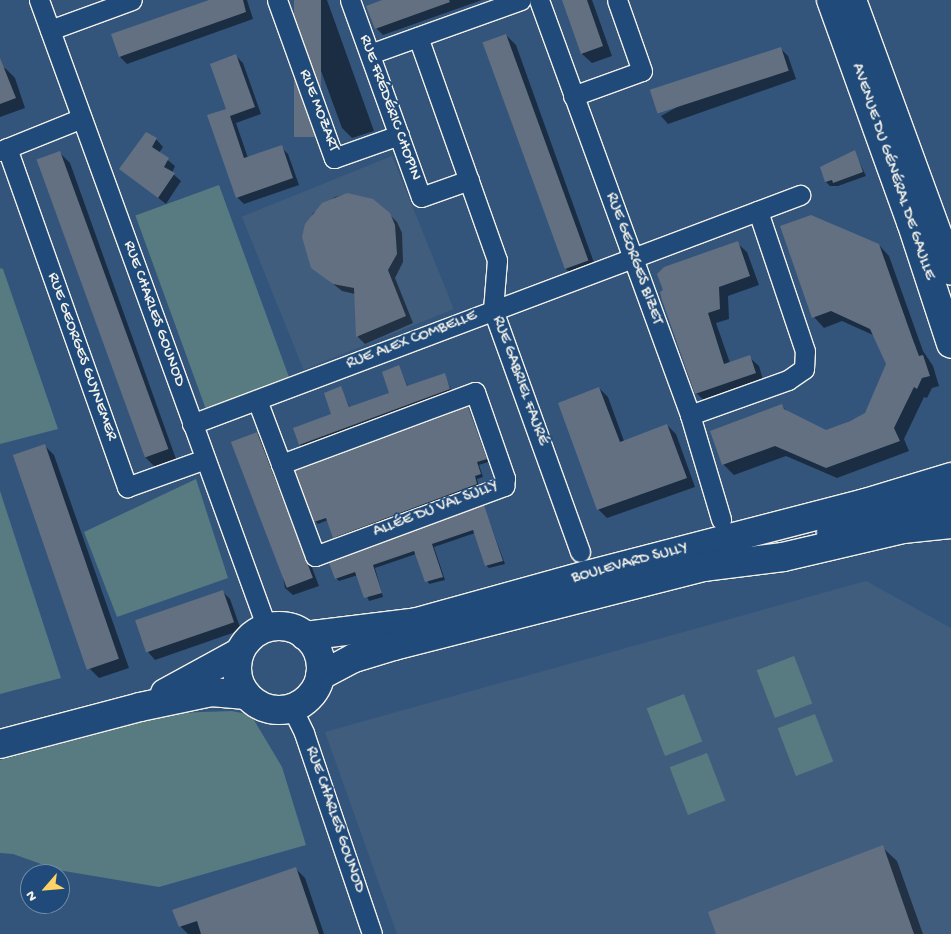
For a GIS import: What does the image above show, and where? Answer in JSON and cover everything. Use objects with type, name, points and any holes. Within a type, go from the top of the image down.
[{"type":"street","name":"RUE CHARLES GOUNOD","points":[[39,0],[266,628]]},
{"type":"street","points":[[50,30],[132,0]]},
{"type":"street","name":"RUE MOZART","points":[[277,0],[334,158],[398,135]]},
{"type":"street","name":"RUE FRÉDÉRIC CHOPIN","points":[[350,0],[421,197],[469,180]]},
{"type":"street","points":[[370,54],[521,0]]},
{"type":"street","name":"RUE GEORGES BIZET","points":[[539,0],[690,415],[721,519]]},
{"type":"street","points":[[573,96],[642,70],[617,0]]},
{"type":"street","name":"AVENUE DU GÉNÉRAL DE GAULLE","points":[[831,0],[911,222],[951,344]]},
{"type":"street","name":"AVENUE DU GÉNÉRAL DE GAULLE","points":[[852,0],[951,270]]},
{"type":"street","name":"RUE GABRIEL FAURÉ","points":[[418,37],[497,260],[493,310],[580,552]]},
{"type":"street","points":[[3,150],[82,118]]},
{"type":"street","name":"RUE GEORGES GUYNEMER","points":[[3,150],[127,487],[205,459]]},
{"type":"street","name":"RUE ALEX COMBELLE","points":[[192,424],[800,196]]},
{"type":"street","points":[[690,415],[788,380],[804,369],[805,351],[758,211]]},
{"type":"street","name":"ALLÉE DU VAL SULLY","points":[[257,400],[315,556],[504,486],[505,478],[475,392],[281,464]]},
{"type":"street","name":"BOULEVARD SULLY","points":[[320,676],[354,658],[394,646],[703,567],[948,480]]},
{"type":"street","name":"BOULEVARD SULLY","points":[[306,636],[417,622],[948,480]]},
{"type":"street","points":[[703,567],[783,557],[903,529],[951,524]]},
{"type":"street","points":[[0,744],[140,707],[211,692],[246,695],[267,709],[292,708],[310,696],[320,676],[318,654],[306,636],[294,629],[266,628],[246,641],[240,652],[237,674],[246,695]]},
{"type":"street","points":[[140,707],[240,652]]},
{"type":"street","name":"RUE CHARLES GOUNOD","points":[[292,708],[304,733],[372,934]]},
{"type":"shaded area","points":[[392,156],[454,309],[304,370],[242,217]]},
{"type":"shaded area","points":[[866,581],[951,628],[951,934],[397,934],[325,732]]},
{"type":"green space","points":[[219,185],[290,380],[206,410],[135,215]]},
{"type":"green space","points":[[0,268],[3,269],[58,429],[0,444]]},
{"type":"green space","points":[[196,479],[228,578],[117,617],[84,532]]},
{"type":"green space","points":[[0,491],[61,678],[0,694]]},
{"type":"green space","points":[[794,656],[812,704],[775,718],[757,670]]},
{"type":"green space","points":[[684,694],[702,742],[665,756],[647,708]]},
{"type":"green space","points":[[232,711],[251,715],[282,767],[306,845],[159,887],[70,872],[70,864],[41,864],[13,854],[0,853],[0,760],[175,713]]},
{"type":"green space","points":[[815,714],[833,762],[796,776],[778,728]]},
{"type":"green space","points":[[707,753],[725,801],[688,815],[670,767]]},
{"type":"building","points":[[209,0],[243,0],[246,12],[119,57],[111,34]]},
{"type":"building","points":[[294,0],[321,0],[321,137],[294,137]]},
{"type":"building","points":[[382,0],[449,0],[450,2],[375,29],[366,6]]},
{"type":"building","points":[[562,0],[587,0],[603,46],[581,54]]},
{"type":"building","points":[[506,34],[588,260],[565,269],[483,43]]},
{"type":"building","points":[[781,47],[789,71],[657,113],[650,90]]},
{"type":"building","points":[[236,54],[255,107],[230,116],[244,158],[282,145],[293,178],[236,198],[207,115],[226,109],[210,64]]},
{"type":"building","points":[[0,58],[16,98],[0,104]]},
{"type":"building","points":[[146,132],[157,138],[152,147],[169,158],[164,167],[175,173],[158,198],[119,169]]},
{"type":"building","points":[[855,150],[863,172],[833,183],[832,180],[825,182],[820,167]]},
{"type":"building","points":[[60,151],[168,449],[145,457],[37,160]]},
{"type":"building","points":[[347,193],[373,199],[390,213],[395,225],[397,254],[388,270],[406,316],[356,337],[354,288],[333,284],[311,268],[302,237],[305,224],[322,203]]},
{"type":"building","points":[[811,215],[879,244],[919,356],[923,355],[930,376],[922,378],[917,389],[914,387],[894,428],[900,441],[826,468],[775,446],[722,465],[710,431],[782,404],[784,409],[826,430],[850,421],[865,413],[886,364],[870,329],[831,311],[812,318],[780,226]]},
{"type":"building","points":[[738,241],[750,276],[719,287],[720,309],[708,313],[724,364],[750,355],[756,373],[695,394],[662,300],[660,292],[663,290],[657,274],[664,267]]},
{"type":"building","points":[[399,365],[407,386],[445,373],[450,389],[299,445],[293,428],[331,414],[324,393],[341,386],[349,407],[389,393],[382,372]]},
{"type":"building","points":[[599,387],[620,442],[667,424],[687,478],[597,510],[558,403]]},
{"type":"building","points":[[468,407],[487,459],[477,462],[481,474],[475,476],[477,484],[333,538],[326,518],[314,522],[295,471]]},
{"type":"building","points":[[257,432],[313,578],[287,588],[231,442]]},
{"type":"building","points":[[45,444],[119,659],[87,670],[13,455]]},
{"type":"building","points":[[484,505],[503,561],[485,566],[473,530],[432,544],[443,577],[425,582],[414,551],[373,565],[382,593],[364,598],[355,572],[335,579],[329,563]]},
{"type":"building","points":[[223,590],[234,622],[146,652],[135,620]]},
{"type":"building","points":[[883,845],[914,934],[716,934],[708,912]]},
{"type":"building","points":[[296,867],[319,934],[201,934],[197,921],[179,927],[172,910]]}]
